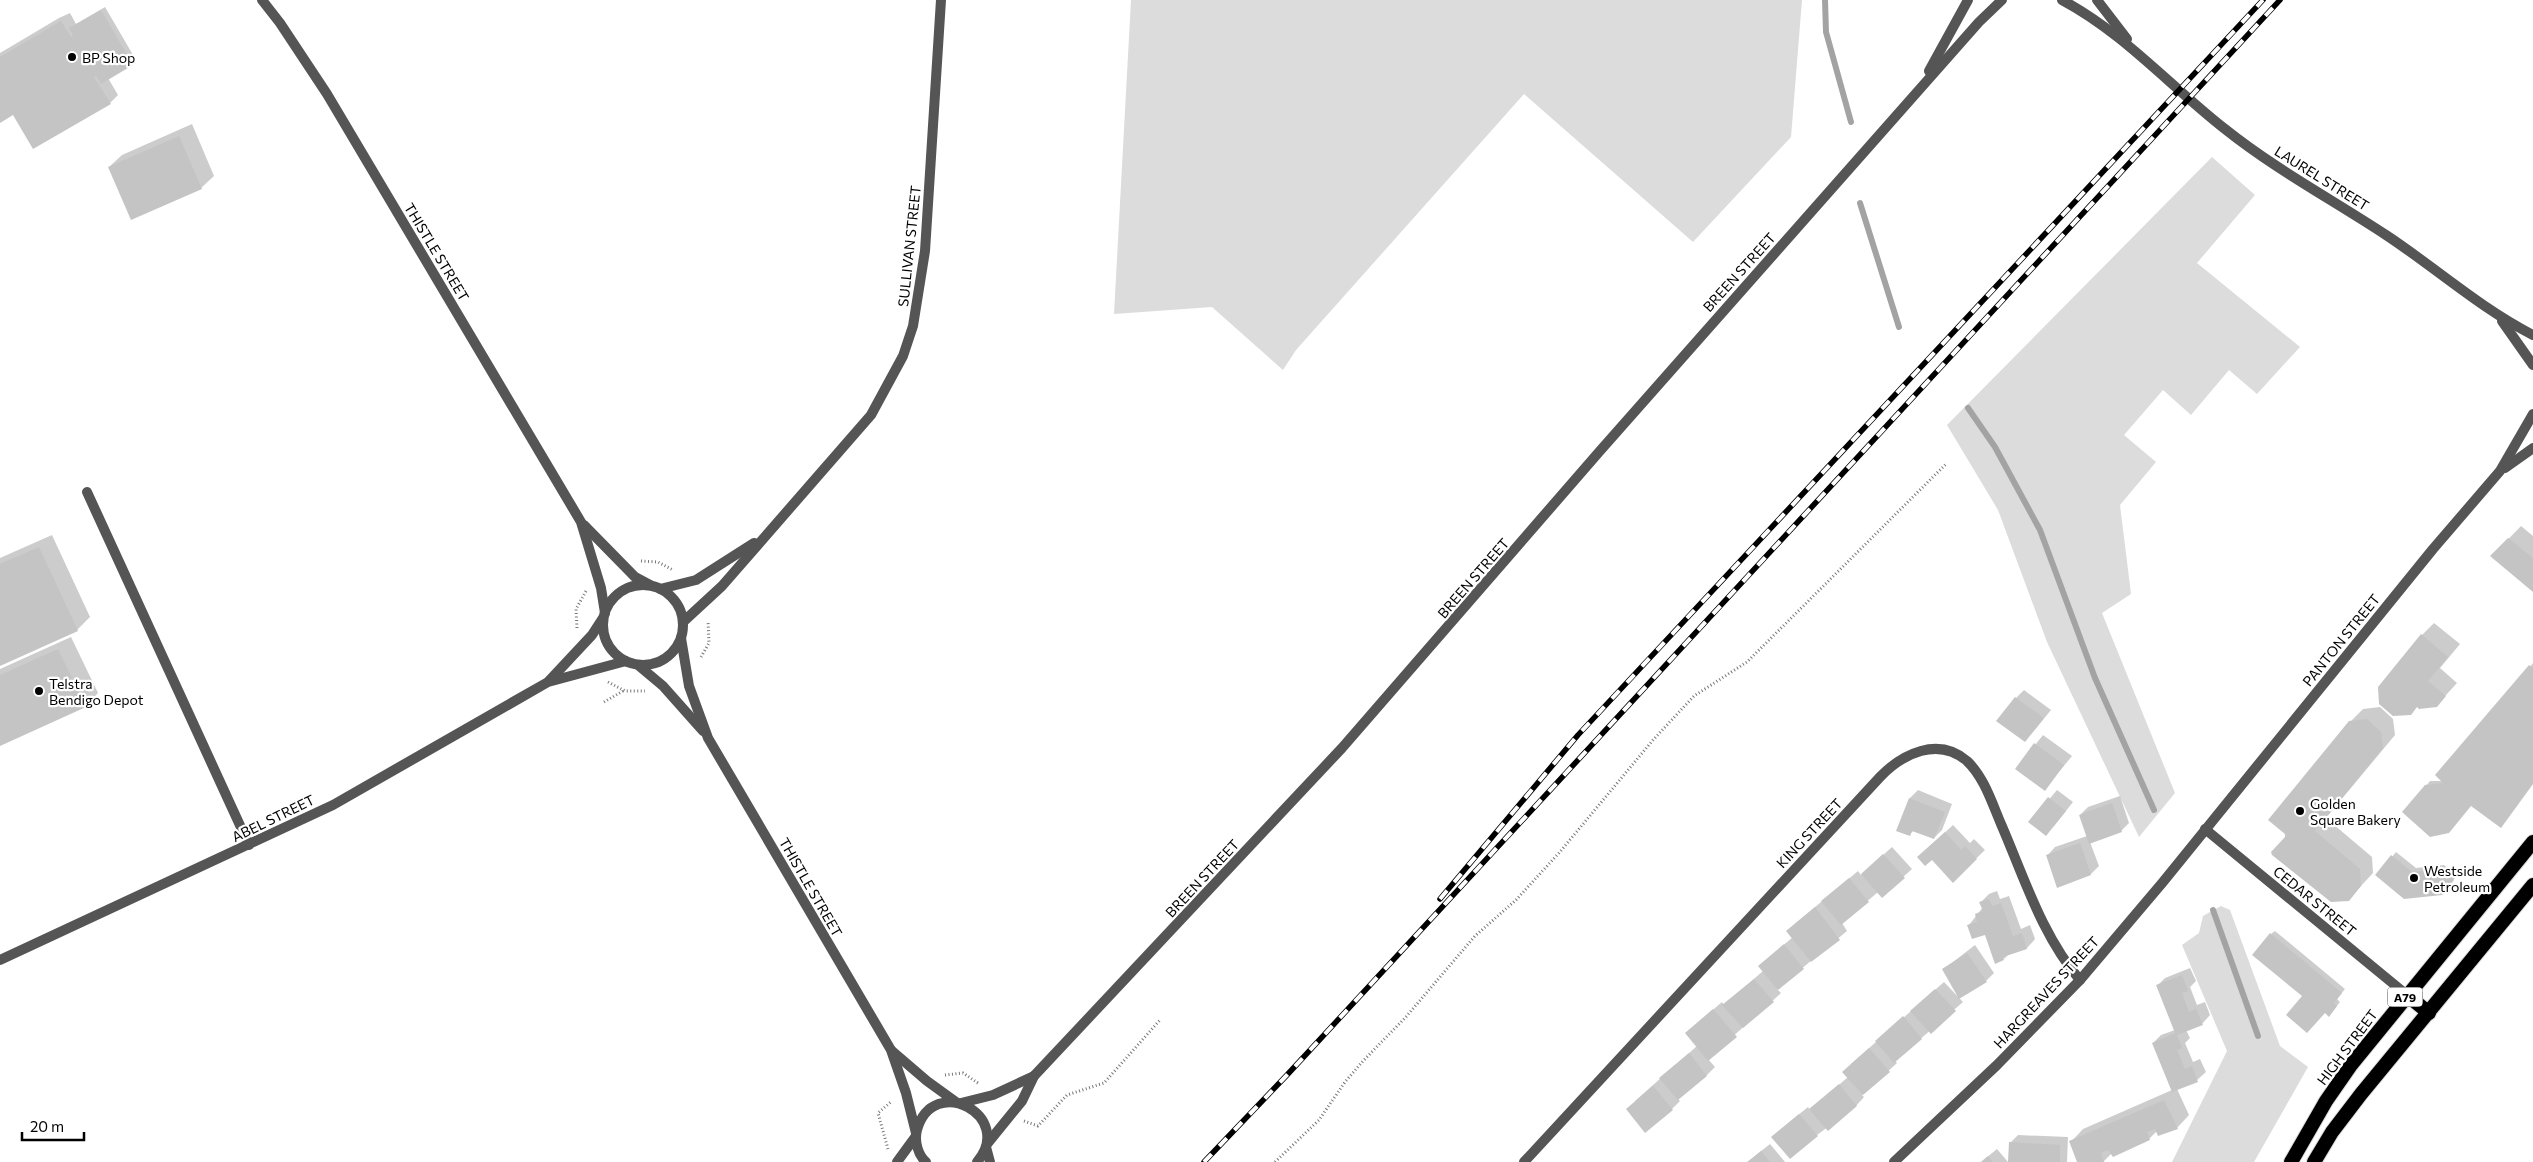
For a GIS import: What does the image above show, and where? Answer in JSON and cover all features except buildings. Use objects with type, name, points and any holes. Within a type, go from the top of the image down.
[{"type":"highway","name":"HIGH STREET","points":[[2291,1162],[2331,1094],[2407,995],[2533,842]]},
{"type":"highway","name":"A79","points":[[2314,1162],[2332,1132],[2361,1094],[2533,885]]},
{"type":"highway","points":[[2407,995],[2429,1012]]},
{"type":"street","name":"THISTLE STREET","points":[[262,0],[280,23],[332,103],[581,522],[635,577],[656,588]]},
{"type":"street","name":"SULLIVAN STREET","points":[[683,622],[722,586],[871,415],[903,356],[913,326],[925,252],[941,0]]},
{"type":"street","name":"BREEN STREET","points":[[1920,87],[1968,0]]},
{"type":"street","name":"BREEN STREET","points":[[977,1162],[986,1145],[1022,1101],[1034,1076],[1342,748],[1599,452],[1898,115],[1920,87],[1979,22],[2002,0]]},
{"type":"street","name":"LAUREL STREET","points":[[2062,0],[2107,28],[2137,51],[2204,113],[2256,152],[2387,236],[2500,319],[2533,335]]},
{"type":"street","name":"LAUREL STREET","points":[[2097,0],[2137,51]]},
{"type":"street","name":"LAUREL STREET","points":[[2500,319],[2533,365]]},
{"type":"street","points":[[2500,472],[2533,414]]},
{"type":"street","points":[[2500,472],[2533,448]]},
{"type":"street","name":"PANTON STREET","points":[[2205,829],[2428,555],[2500,472]]},
{"type":"street","points":[[87,492],[249,845]]},
{"type":"street","name":"THISTLE STREET","points":[[581,522],[601,588],[604,616]]},
{"type":"street","name":"SULLIVAN STREET","points":[[656,588],[696,580],[724,564],[765,535]]},
{"type":"street","points":[[640,585],[656,588],[676,603],[683,622],[681,638],[664,659],[652,664],[638,665],[626,661],[615,654],[607,644],[603,631],[604,616],[610,602],[623,590],[640,585]]},
{"type":"street","name":"ABEL STREET","points":[[548,682],[592,635],[604,616]]},
{"type":"street","name":"THISTLE STREET","points":[[681,638],[689,686],[708,738],[891,1050],[906,1092],[916,1135],[917,1148],[926,1162]]},
{"type":"street","name":"ABEL STREET","points":[[0,960],[249,845],[378,780],[548,682],[626,661]]},
{"type":"street","name":"THISTLE STREET","points":[[638,665],[663,686],[708,738]]},
{"type":"street","name":"KING STREET","points":[[1524,1162],[1880,777],[1902,758],[1915,752],[1930,749],[1957,754],[1976,772],[1993,804],[2050,938],[2063,960],[2080,980]]},
{"type":"street","name":"HARGREAVES STREET","points":[[1894,1162],[1997,1065],[2080,980],[2205,829]]},
{"type":"street","name":"CEDAR STREET","points":[[2205,829],[2407,995]]},
{"type":"street","name":"THISTLE STREET","points":[[891,1050],[927,1082],[958,1103],[970,1107],[984,1123],[986,1145]]},
{"type":"street","name":"BREEN STREET","points":[[916,1135],[925,1113],[940,1104],[958,1103],[993,1095],[1034,1076]]},
{"type":"street","points":[[894,1160],[916,1135]]},
{"type":"street","points":[[986,1145],[990,1162]]},
{"type":"path","points":[[1275,1162],[1319,1120],[1345,1082],[1363,1061],[1405,1018],[1476,936],[1516,900],[1559,853],[1653,740],[1694,696],[1747,662],[1946,464]]},
{"type":"path","points":[[638,561],[658,562],[674,570]]},
{"type":"path","points":[[577,633],[576,610],[590,584]]},
{"type":"path","points":[[699,660],[709,643],[708,618]]},
{"type":"path","points":[[599,677],[624,690],[648,690]]},
{"type":"path","points":[[604,702],[624,690]]},
{"type":"path","points":[[1018,1118],[1038,1126],[1067,1095],[1104,1083],[1160,1020]]},
{"type":"path","points":[[943,1075],[963,1073],[979,1083]]},
{"type":"path","points":[[894,1160],[878,1113],[897,1098]]},
{"type":"shaded area","points":[[1131,0],[1802,0],[1791,137],[1693,242],[1524,94],[1296,350],[1283,370],[1212,307],[1114,314]]},
{"type":"shaded area","points":[[2212,157],[2255,195],[2197,263],[2300,347],[2257,394],[2229,370],[2191,415],[2163,390],[2124,435],[2156,462],[2120,505],[2131,594],[2102,613],[2175,793],[2139,837],[2047,642],[1998,510],[1947,425]]},
{"type":"shaded area","points":[[2221,906],[2230,910],[2280,1046],[2308,1067],[2254,1162],[2172,1162],[2227,1051],[2182,945],[2199,933],[2203,916]]},
{"type":"waterway","points":[[1825,0],[1826,32],[1851,122]]},
{"type":"waterway","points":[[1860,203],[1899,327]]},
{"type":"waterway","points":[[1968,408],[1995,447],[2040,530],[2095,678],[2154,810]]},
{"type":"waterway","points":[[2213,910],[2258,1036]]},
{"type":"railway","points":[[1440,899],[1578,735],[2263,0]]},
{"type":"railway","points":[[1204,1162],[1287,1075],[2280,0]]},
{"type":"place","name":"BP Shop","points":[[72,57]]},
{"type":"place","name":"Telstra Bendigo Depot","points":[[39,691]]},
{"type":"place","name":"Golden Square Bakery","points":[[2300,811]]},
{"type":"place","name":"Westside Petroleum","points":[[2414,878]]}]
